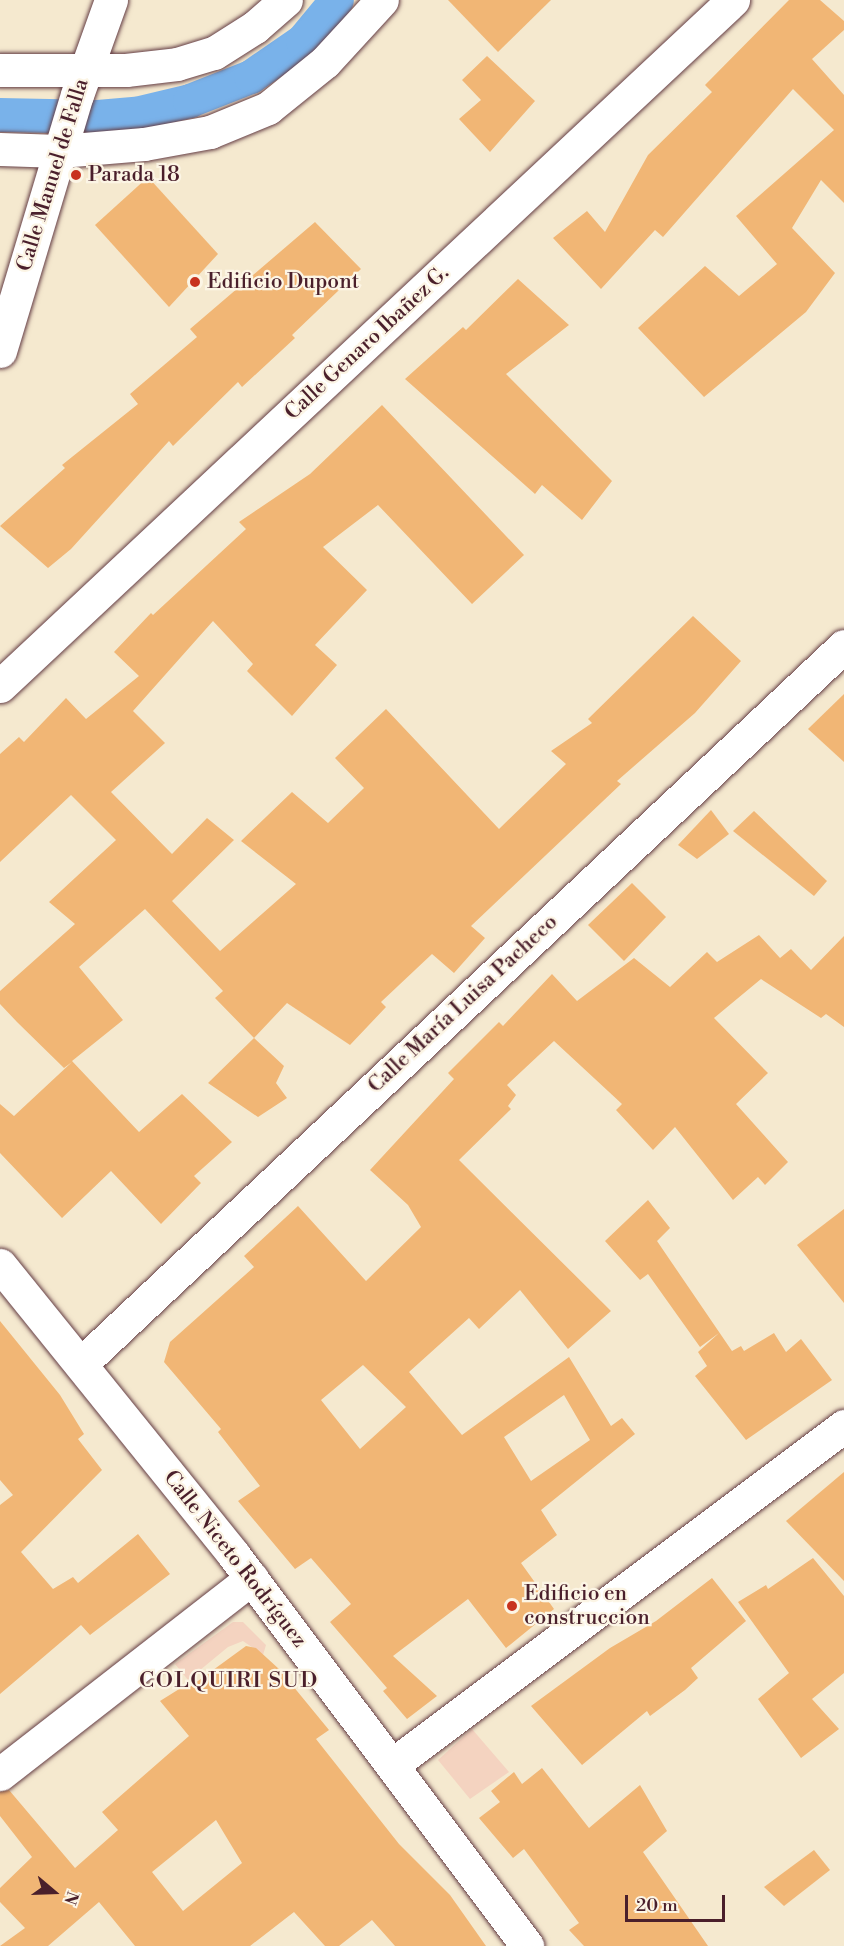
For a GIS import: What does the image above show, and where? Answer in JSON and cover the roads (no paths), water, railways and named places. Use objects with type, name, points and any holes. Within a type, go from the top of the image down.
[{"type":"street","name":"Calle Manuel de Falla","points":[[0,351],[81,83],[111,0]]},
{"type":"street","points":[[0,70],[81,83],[177,64],[214,53],[255,27],[286,0]]},
{"type":"street","points":[[0,149],[63,140],[144,144],[210,132],[268,108],[325,62],[382,0]]},
{"type":"street","name":"Calle Genaro Ibañez G.","points":[[0,686],[733,0]]},
{"type":"street","name":"Calle María Luisa Pacheco","points":[[82,1363],[844,646]]},
{"type":"street","name":"Calle Niceto Rodríguez","points":[[0,1265],[82,1363],[252,1578],[527,1946]]},
{"type":"street","points":[[392,1765],[844,1426]]},
{"type":"street","points":[[0,1774],[252,1578]]},
{"type":"waterway","points":[[0,115],[98,117],[136,114],[190,101],[251,77],[303,41],[337,0]]},
{"type":"place","name":"Parada 18","points":[[76,175]]},
{"type":"place","name":"Edificio Dupont","points":[[195,282]]},
{"type":"place","name":"Edificio en construccion","points":[[512,1606]]},
{"type":"district","name":"COLQUIRI SUD","points":[[229,1681]]}]
